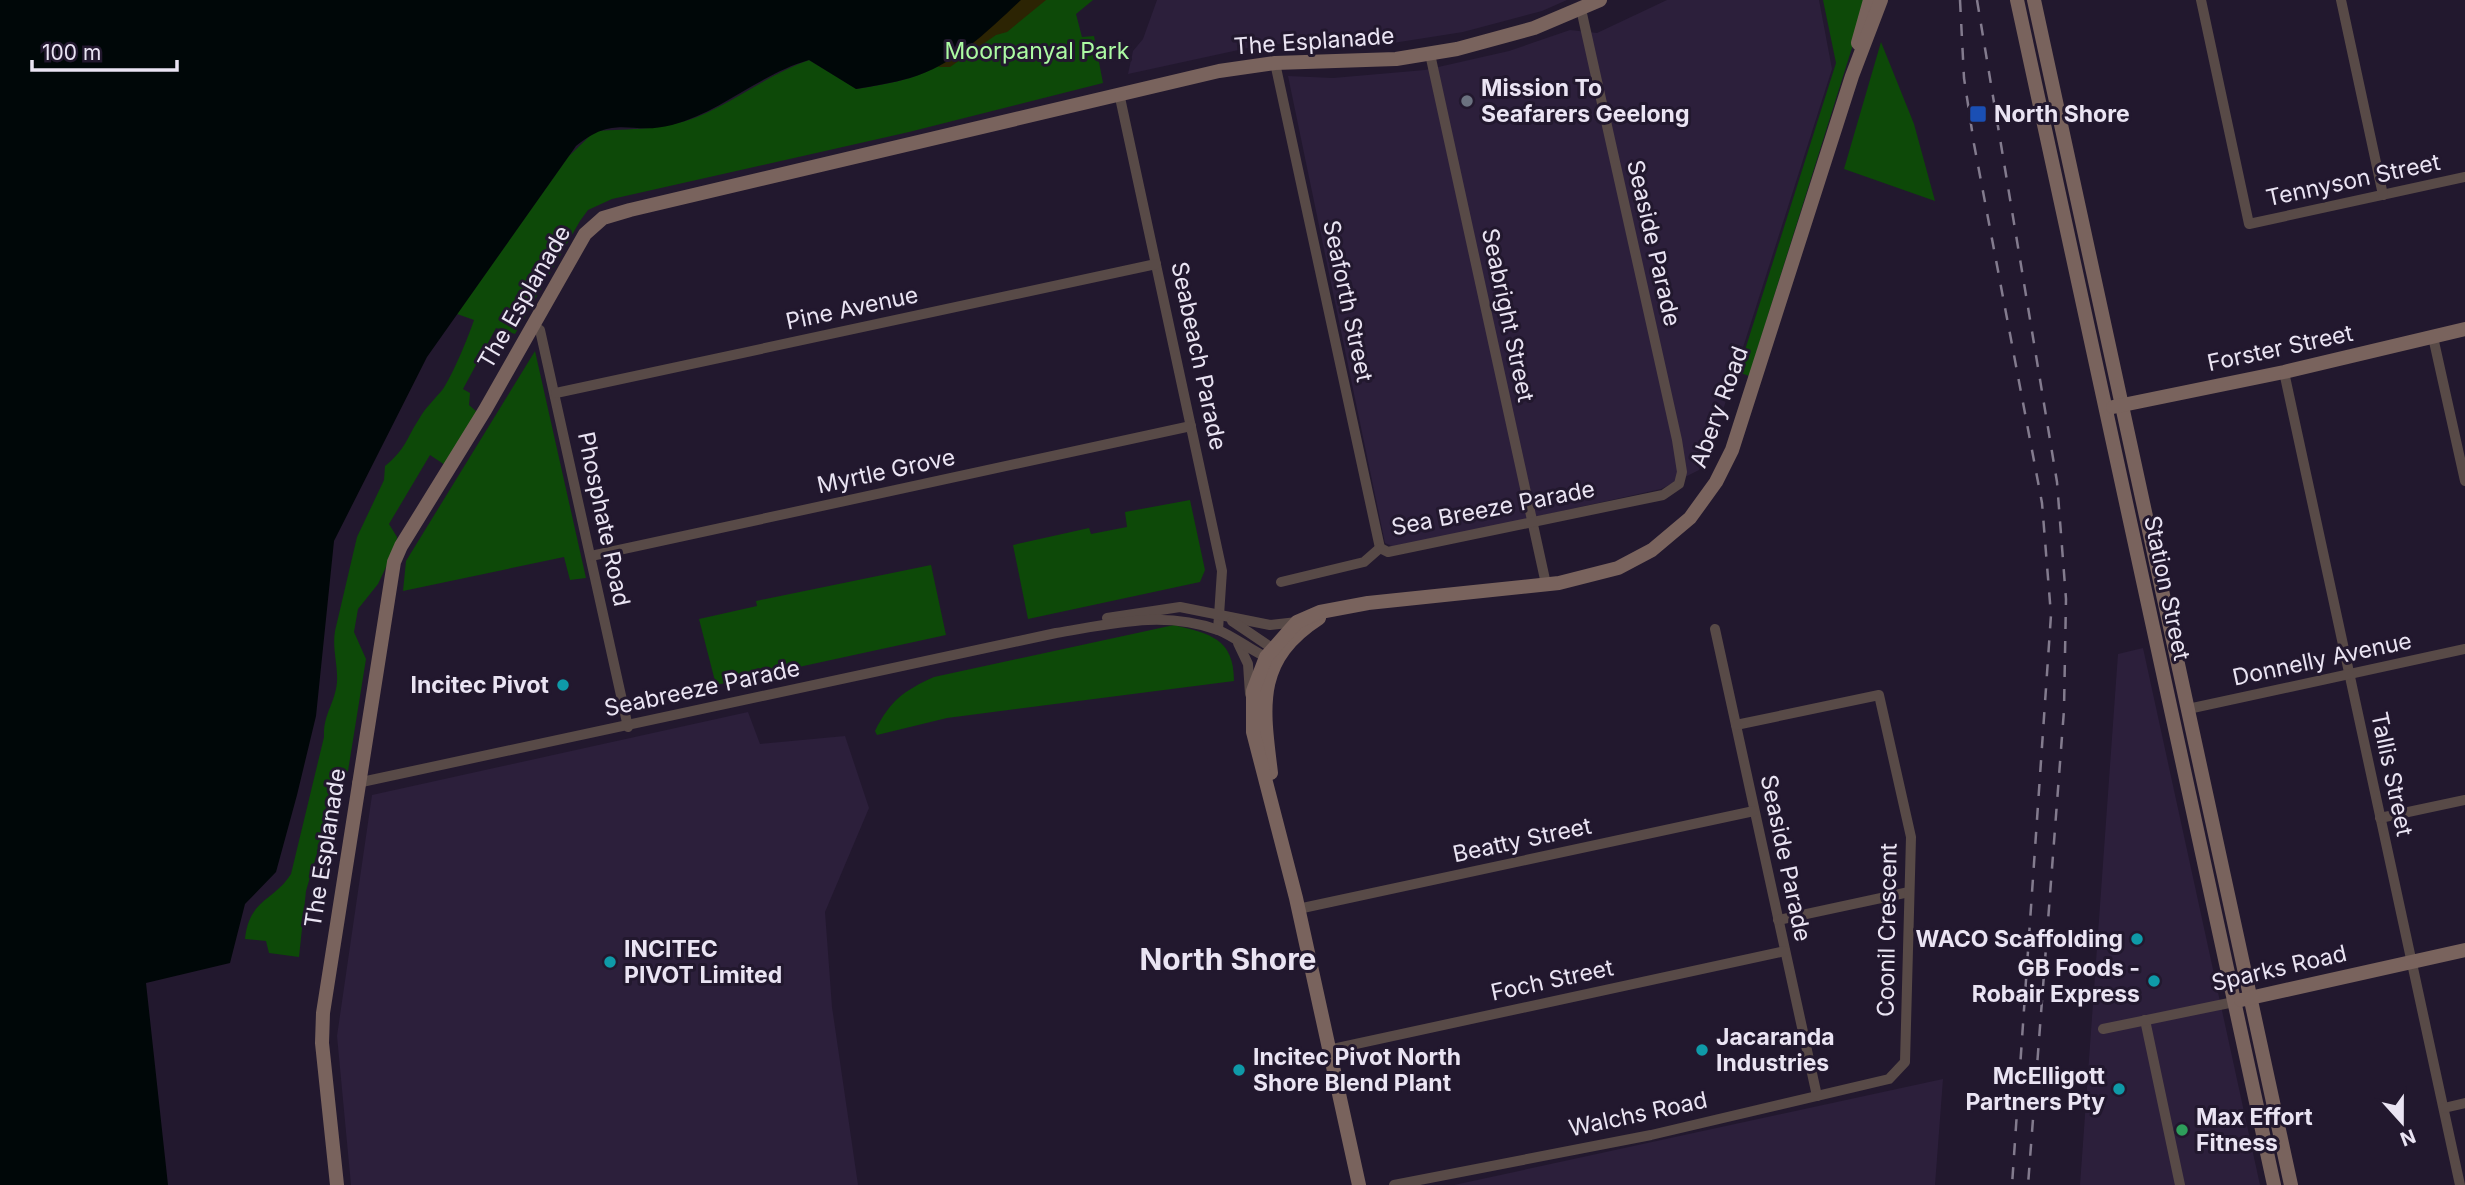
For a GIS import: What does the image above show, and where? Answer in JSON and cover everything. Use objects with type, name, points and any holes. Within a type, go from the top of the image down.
[{"type":"main road","name":"The Esplanade","points":[[337,1185],[321,1043],[323,1013],[357,783],[394,562],[585,234],[603,218],[1119,93],[1219,71],[1275,63],[1378,61],[1430,54],[1504,37],[1600,0]]},
{"type":"main road","name":"Abery Road","points":[[1852,76],[1870,0]]},
{"type":"main road","name":"Abery Road","points":[[1272,655],[1297,622],[1320,612],[1348,606],[1546,584],[1607,572],[1652,550],[1690,517],[1716,482],[1736,438],[1852,76],[1881,0]]},
{"type":"main road","name":"Station Street","points":[[2017,0],[2274,1185]]},
{"type":"main road","name":"Station Street","points":[[2034,0],[2291,1185]]},
{"type":"main road","name":"Forster Street","points":[[2104,408],[2284,372],[2465,329]]},
{"type":"main road","points":[[1348,606],[1330,612],[1272,655],[1253,688],[1251,711],[1258,752],[1298,909],[1359,1185]]},
{"type":"main road","points":[[1272,655],[1264,707],[1276,816]]},
{"type":"main road","name":"Sparks Road","points":[[2234,1002],[2465,950]]},
{"type":"street","name":"Tennyson Street","points":[[2201,0],[2249,224],[2465,177]]},
{"type":"street","points":[[2342,0],[2383,195]]},
{"type":"street","name":"Seaside Parade","points":[[1581,9],[1681,461],[1682,475],[1677,487]]},
{"type":"street","name":"Seabright Street","points":[[1430,54],[1546,584]]},
{"type":"street","name":"Seaforth Street","points":[[1275,63],[1380,548]]},
{"type":"street","name":"Seabeach Parade","points":[[1119,93],[1222,571],[1218,630]]},
{"type":"street","name":"Pine Avenue","points":[[556,393],[1156,264]]},
{"type":"street","name":"Phosphate Road","points":[[533,325],[540,330],[556,393],[628,727]]},
{"type":"street","points":[[2433,337],[2465,481]]},
{"type":"street","name":"Tallis Street","points":[[2284,372],[2460,1185]]},
{"type":"street","name":"Myrtle Grove","points":[[591,556],[1191,426]]},
{"type":"street","name":"Sea Breeze Parade","points":[[1281,582],[1364,562],[1380,548],[1388,552],[1662,495],[1677,487]]},
{"type":"street","name":"Seabreeze Parade","points":[[357,783],[628,727],[1056,633],[1157,608],[1189,608],[1275,626],[1297,622]]},
{"type":"street","name":"Seabreeze Parade","points":[[1220,614],[1254,634],[1272,655]]},
{"type":"street","name":"Seabreeze Parade","points":[[1056,633],[1156,618],[1177,620],[1218,630],[1272,655]]},
{"type":"street","name":"Seaside Parade","points":[[1715,629],[1817,1096]]},
{"type":"street","points":[[1233,638],[1241,646],[1248,664],[1251,711]]},
{"type":"street","name":"Donnelly Avenue","points":[[2188,709],[2465,649]]},
{"type":"street","name":"Coonil Crescent","points":[[1736,725],[1880,695],[1911,837],[1905,1062],[1889,1079]]},
{"type":"street","points":[[2380,818],[2465,800]]},
{"type":"street","name":"Beatty Street","points":[[1298,909],[1754,811]]},
{"type":"street","points":[[1778,920],[1909,892]]},
{"type":"street","name":"Foch Street","points":[[1328,1050],[1785,951]]},
{"type":"street","name":"Sparks Road","points":[[2103,1029],[2234,1002]]},
{"type":"street","points":[[2145,1020],[2180,1185]]},
{"type":"street","name":"Walchs Road","points":[[1394,1185],[1651,1135],[1889,1079]]},
{"type":"street","points":[[2444,1108],[2465,1104]]},
{"type":"shaded area","points":[[0,0],[1021,0],[956,56],[910,78],[856,89],[809,60],[774,74],[690,119],[658,128],[624,127],[602,130],[576,146],[427,357],[334,541],[316,716],[297,795],[276,872],[245,904],[230,963],[146,983],[168,1185],[0,1185]]},
{"type":"shaded area","points":[[1157,0],[1567,0],[1542,11],[1463,32],[1374,46],[1266,44],[1128,74],[1133,51],[1143,39]]},
{"type":"shaded area","points":[[1667,0],[1819,0],[1832,69],[1716,432],[1699,470],[1661,489],[1396,548],[1385,543],[1288,76],[1333,78],[1425,70],[1509,51],[1570,30],[1597,33]]},
{"type":"shaded area","points":[[2143,648],[2260,1185],[2080,1185],[2118,654]]},
{"type":"shaded area","points":[[748,712],[760,744],[845,736],[869,808],[825,912],[832,1007],[858,1185],[351,1185],[337,1036],[372,795]]},
{"type":"shaded area","points":[[1943,1079],[1935,1185],[1454,1185]]},
{"type":"green space","name":"Moorpanyal Park","points":[[1021,0],[1093,0],[1076,14],[1082,37],[1094,36],[1103,83],[909,132],[612,199],[588,210],[515,334],[496,328],[463,389],[470,393],[469,405],[477,412],[445,465],[430,455],[389,524],[397,537],[396,546],[378,584],[358,609],[354,632],[366,659],[348,771],[336,788],[306,891],[299,957],[269,953],[266,941],[245,939],[251,916],[291,874],[324,737],[325,722],[336,690],[335,631],[357,537],[384,480],[385,466],[402,449],[421,415],[443,389],[456,365],[474,320],[457,314],[568,157],[595,131],[647,128],[685,121],[711,111],[809,60],[857,89],[910,78],[956,56]]},
{"type":"green space","points":[[1823,0],[1867,0],[1749,376],[1738,372],[1836,63]]},
{"type":"green space","points":[[1881,42],[1914,124],[1935,201],[1844,169]]},
{"type":"green space","points":[[535,351],[586,578],[570,580],[564,557],[403,591],[406,561]]},
{"type":"green space","points":[[1190,500],[1205,570],[1200,582],[1028,619],[1013,545],[1089,528],[1091,534],[1127,527],[1125,512]]},
{"type":"green space","points":[[931,565],[946,635],[716,685],[699,619],[757,606],[756,601]]},
{"type":"green space","points":[[1174,625],[1218,640],[1230,655],[1234,681],[947,718],[877,735],[875,731],[898,698],[934,677]]},
{"type":"sand","points":[[1020,0],[1046,0],[1007,32],[996,35],[950,67],[938,67],[963,50]]},
{"type":"railway","points":[[1960,0],[1964,78],[1974,144],[2042,503],[2051,615],[2012,1185]]},
{"type":"railway","points":[[1977,0],[2057,482],[2066,599],[2064,710],[2028,1185]]},
{"type":"place","name":"Mission To Seafarers Geelong","points":[[1467,101]]},
{"type":"place","name":"North Shore","points":[[1978,114]]},
{"type":"place","name":"Incitec Pivot","points":[[563,685]]},
{"type":"place","name":"WACO Scaffolding","points":[[2137,939]]},
{"type":"place","name":"INCITEC PIVOT Limited","points":[[610,962]]},
{"type":"place","name":"GB Foods - Robair Express","points":[[2154,981]]},
{"type":"place","name":"Jacaranda Industries","points":[[1702,1050]]},
{"type":"place","name":"Incitec Pivot North Shore Blend Plant","points":[[1239,1070]]},
{"type":"place","name":"McElligott Partners Pty","points":[[2119,1089]]},
{"type":"place","name":"Max Effort Fitness","points":[[2182,1130]]},
{"type":"district","name":"North Shore","points":[[1228,959]]}]
